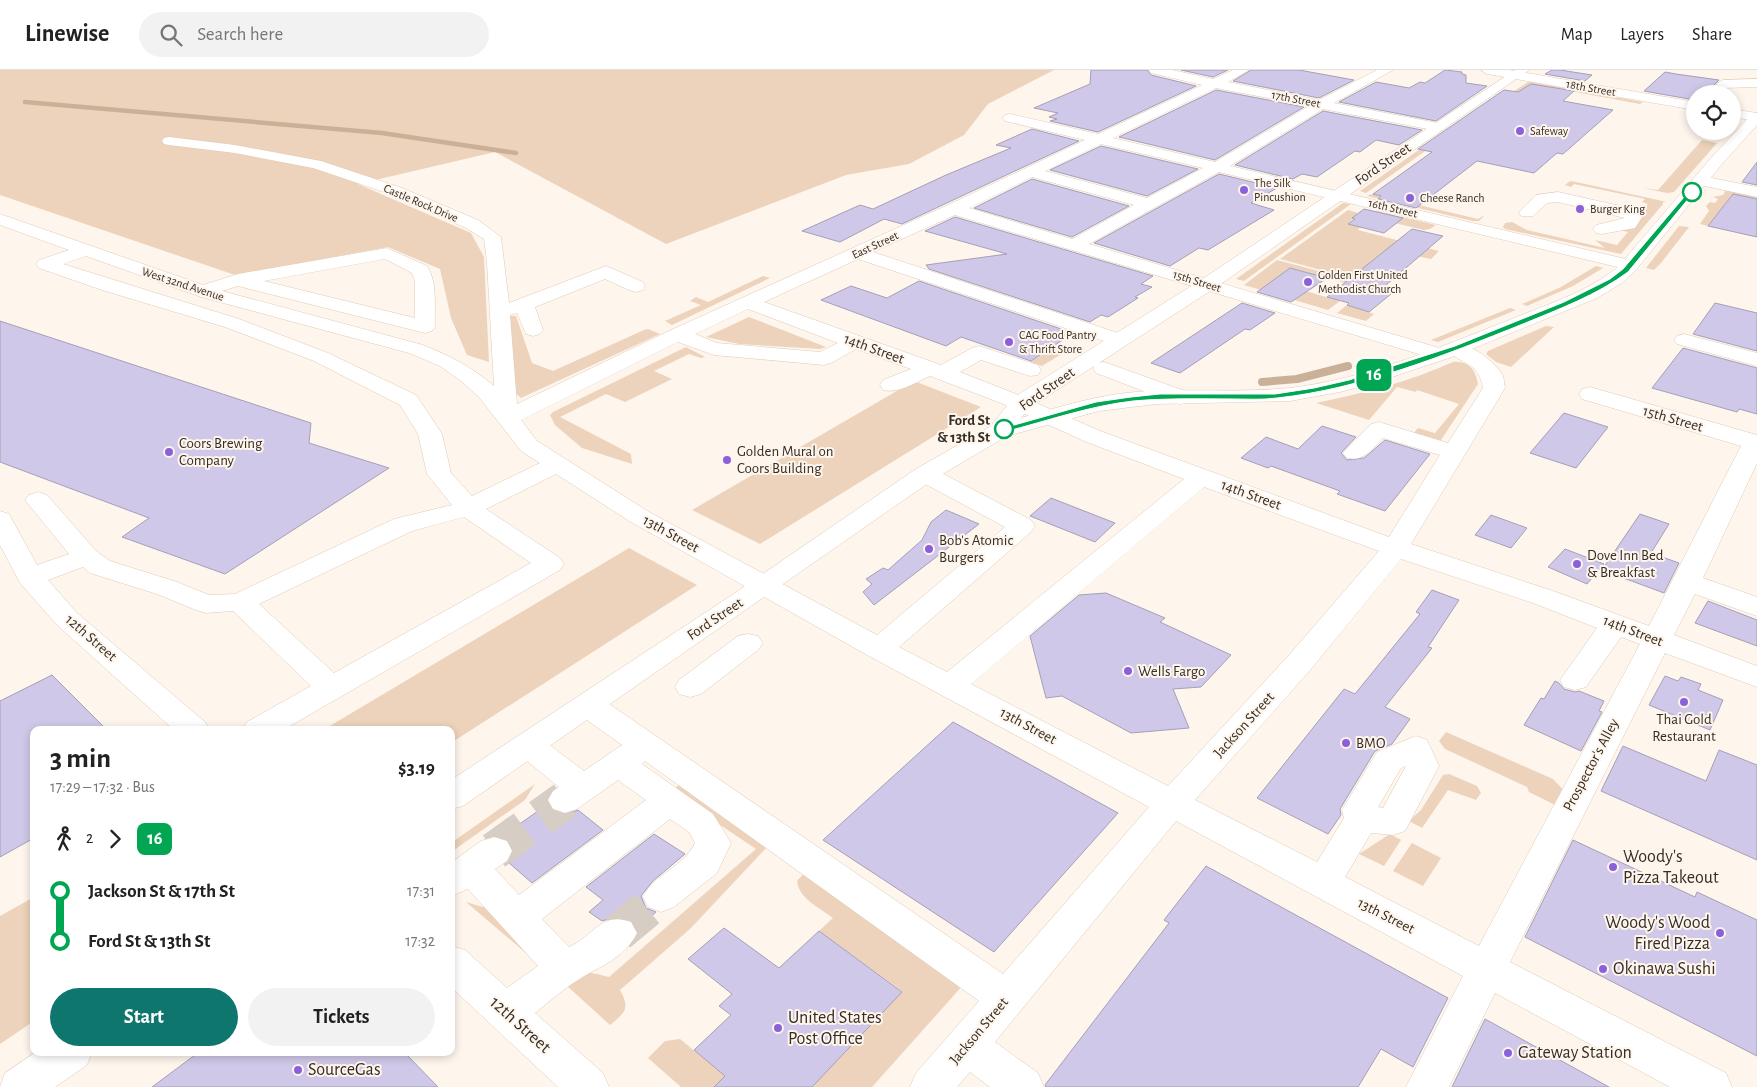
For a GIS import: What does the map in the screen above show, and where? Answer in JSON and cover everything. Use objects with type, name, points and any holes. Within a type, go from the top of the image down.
[{"type":"street","name":"17th Street","points":[[1154,70],[1215,84],[1438,127]]},
{"type":"street","name":"East Street","points":[[507,418],[678,334],[954,209],[1242,70]]},
{"type":"street","points":[[1075,244],[1217,167],[1322,104],[1387,70]]},
{"type":"street","name":"18th Street","points":[[1487,70],[1519,72],[1686,104]]},
{"type":"street","name":"Ford Street","points":[[455,794],[925,474],[999,431],[1021,403],[1139,330],[1519,72]]},
{"type":"street","points":[[1741,86],[1757,83]]},
{"type":"street","points":[[1741,114],[1757,117]]},
{"type":"street","points":[[999,431],[1105,403],[1131,399],[1275,396],[1314,391],[1351,382],[1448,351],[1540,315],[1598,289],[1612,281],[1630,265],[1733,141],[1757,117]]},
{"type":"street","name":"16th Street","points":[[1010,118],[1630,265]]},
{"type":"street","name":"Castle Rock Drive","points":[[169,141],[234,149],[316,164],[396,190],[472,224],[492,237],[507,418]]},
{"type":"street","points":[[1030,172],[1149,204]]},
{"type":"street","points":[[1701,181],[1757,192]]},
{"type":"street","points":[[1527,212],[1542,198],[1558,197],[1628,213],[1634,217],[1629,224],[1602,229]]},
{"type":"street","name":"15th Street","points":[[954,209],[1208,284],[1448,351]]},
{"type":"street","name":"West 32nd Avenue","points":[[0,218],[204,291],[370,336]]},
{"type":"street","points":[[86,250],[45,264],[109,286],[232,323],[321,357],[408,400],[430,434],[439,474],[468,508],[550,564],[265,726]]},
{"type":"street","points":[[204,291],[238,280],[387,253],[420,270],[424,282],[426,327],[238,280]]},
{"type":"street","points":[[857,253],[1120,340]]},
{"type":"street","points":[[499,312],[606,272],[636,286]]},
{"type":"street","name":"14th Street","points":[[749,302],[1021,403],[1092,436],[1201,477],[1395,548],[1451,565],[1757,677]]},
{"type":"street","points":[[524,304],[533,330]]},
{"type":"street","points":[[1053,417],[1068,399],[1104,368],[1139,330]]},
{"type":"street","points":[[678,334],[714,349],[824,359],[854,342]]},
{"type":"street","name":"13th Street","points":[[370,336],[416,349],[469,376],[487,392],[529,446],[640,517],[763,586],[1711,1087]]},
{"type":"street","points":[[1684,340],[1757,360]]},
{"type":"street","name":"Jackson Street","points":[[931,1087],[1174,802],[1301,661],[1395,548],[1494,388],[1492,376],[1483,365],[1448,351]]},
{"type":"street","points":[[891,385],[935,372],[979,352],[1030,370]]},
{"type":"street","points":[[1104,368],[1180,397]]},
{"type":"street","name":"15th Street","points":[[1590,394],[1756,443]]},
{"type":"street","points":[[1355,453],[1379,429],[1454,452]]},
{"type":"street","name":"Prospector's Alley","points":[[1427,1087],[1582,782],[1687,582],[1756,443]]},
{"type":"street","points":[[38,500],[86,557],[100,567],[166,588],[206,604],[240,602],[403,525],[468,508],[558,464]]},
{"type":"street","points":[[879,648],[1022,526],[925,474]]},
{"type":"street","points":[[950,685],[1201,477]]},
{"type":"street","name":"12th Street","points":[[2,528],[30,577],[67,619],[190,726]]},
{"type":"street","points":[[30,577],[86,557]]},
{"type":"street","points":[[1687,582],[1757,607]]},
{"type":"street","points":[[240,602],[331,688]]},
{"type":"street","points":[[1575,680],[1614,624]]},
{"type":"street","points":[[690,687],[748,643]]},
{"type":"street","points":[[588,705],[632,754],[669,801],[701,823],[713,843],[704,863],[662,897]]},
{"type":"street","points":[[528,745],[574,794],[632,754]]},
{"type":"street","points":[[1323,883],[1362,819],[1393,822],[1423,766],[1416,748]]},
{"type":"street","points":[[632,754],[1006,998]]},
{"type":"street","points":[[518,918],[669,801]]},
{"type":"street","points":[[472,867],[564,968]]},
{"type":"street","points":[[506,1012],[564,968],[591,955],[618,933]]},
{"type":"street","name":"12th Street","points":[[455,966],[588,1087]]},
{"type":"street","points":[[967,1045],[1023,1087]]},
{"type":"street","points":[[20,1087],[66,1056]]},
{"type":"shaded area","points":[[0,70],[1054,70],[988,104],[964,135],[909,164],[846,175],[666,244],[495,152],[358,184],[471,233],[484,257],[489,362],[467,355],[451,318],[440,269],[388,247],[235,275],[0,195]]},
{"type":"shaded area","points":[[1528,82],[1643,102],[1640,104],[1537,85],[1498,102]]},
{"type":"shaded area","points":[[1446,131],[1452,132],[1366,193],[1360,191]]},
{"type":"shaded area","points":[[1702,140],[1717,143],[1674,192],[1667,193],[1643,188],[1658,190]]},
{"type":"shaded area","points":[[1570,181],[1667,202],[1663,202],[1621,254],[1505,229],[1503,227],[1505,223],[1512,222],[1527,230],[1605,248],[1595,240],[1617,245],[1628,232],[1614,229],[1633,226],[1623,209],[1640,212],[1648,204],[1642,202],[1645,199],[1641,198],[1574,184],[1571,187],[1565,185]]},
{"type":"shaded area","points":[[1726,190],[1757,196],[1757,201],[1731,196],[1708,226],[1700,224],[1709,211],[1706,206],[1710,202],[1715,203],[1718,199],[1713,197],[1723,195]]},
{"type":"shaded area","points":[[1372,194],[1478,219],[1485,215],[1479,221],[1473,221],[1367,196]]},
{"type":"shaded area","points":[[1343,203],[1351,204],[1244,281],[1236,279]]},
{"type":"shaded area","points":[[1348,210],[1358,213],[1348,224],[1360,227],[1358,230],[1439,251],[1431,259],[1386,250],[1351,278],[1280,259]]},
{"type":"shaded area","points":[[1377,211],[1436,225],[1424,230],[1378,219],[1372,213]]},
{"type":"shaded area","points":[[1679,226],[1689,227],[1654,270],[1646,268]]},
{"type":"shaded area","points":[[1277,260],[1349,279],[1345,283],[1291,268],[1272,281],[1340,301],[1328,310],[1244,285]]},
{"type":"shaded area","points":[[1596,266],[1603,268],[1573,286],[1527,306],[1522,304],[1561,287]]},
{"type":"shaded area","points":[[763,276],[770,278],[672,325],[665,321],[701,305],[690,301],[696,297],[708,302]]},
{"type":"shaded area","points":[[1347,305],[1374,314],[1366,321],[1337,313]]},
{"type":"shaded area","points":[[1510,308],[1516,310],[1438,342],[1431,340]]},
{"type":"shaded area","points":[[510,316],[516,316],[532,363],[553,371],[644,330],[648,329],[660,334],[521,398],[512,390]]},
{"type":"shaded area","points":[[749,317],[826,347],[820,349],[739,344],[706,337]]},
{"type":"shaded area","points":[[1546,326],[1554,327],[1511,367],[1496,362],[1486,354],[1488,351]]},
{"type":"shaded area","points":[[1056,346],[1068,350],[1042,366],[1030,362]]},
{"type":"shaded area","points":[[686,347],[705,357],[701,358],[689,354],[654,371],[672,379],[625,402],[606,394],[560,417],[631,454],[632,464],[582,448],[555,425],[550,415],[553,412]]},
{"type":"shaded area","points":[[1453,362],[1467,364],[1473,370],[1478,384],[1439,443],[1412,435],[1418,428],[1435,433],[1459,404],[1417,390],[1416,392],[1397,387],[1369,420],[1316,403],[1386,386]]},
{"type":"shaded area","points":[[914,381],[981,407],[760,544],[692,510]]},
{"type":"shaded area","points":[[629,548],[697,585],[455,740],[455,726],[330,726]]},
{"type":"shaded area","points":[[1446,732],[1553,779],[1567,794],[1559,807],[1529,792],[1527,787],[1445,749],[1439,741]]},
{"type":"shaded area","points":[[1449,774],[1477,786],[1481,793],[1476,800],[1448,790],[1422,828],[1409,821],[1421,810],[1443,775]]},
{"type":"shaded area","points":[[535,784],[525,800],[455,849],[455,840]]},
{"type":"shaded area","points":[[680,784],[768,846],[690,929],[620,990],[625,1001],[625,1009],[620,1017],[610,1025],[566,985],[586,973],[609,977],[756,849],[671,792]]},
{"type":"shaded area","points":[[1390,834],[1401,840],[1384,866],[1359,854]]},
{"type":"shaded area","points":[[1412,843],[1441,858],[1423,886],[1393,871]]},
{"type":"shaded area","points":[[806,871],[964,984],[872,1087],[812,1087],[902,991],[819,931],[833,918],[802,893],[797,881]]},
{"type":"shaded area","points":[[30,899],[30,1024],[0,1044],[0,916]]},
{"type":"shaded area","points":[[466,902],[496,911],[534,960]]},
{"type":"shaded area","points":[[680,1039],[725,1076],[714,1087],[681,1087],[648,1058],[665,1041]]},
{"type":"building","points":[[1091,70],[1147,70],[1151,75],[1196,86],[1098,132],[1050,121],[1057,119],[1049,117],[1058,113],[1034,108],[1090,84]]},
{"type":"building","points":[[1181,70],[1228,70],[1213,77]]},
{"type":"building","points":[[1251,70],[1299,70],[1354,80],[1319,98],[1233,81]]},
{"type":"building","points":[[1445,70],[1462,72],[1462,74],[1466,75],[1466,83],[1487,86],[1436,121],[1339,102],[1376,82],[1409,88],[1420,82],[1425,83]]},
{"type":"building","points":[[1552,70],[1592,75],[1585,81],[1545,74]]},
{"type":"building","points":[[1665,72],[1719,80],[1714,85],[1686,85],[1686,98],[1644,91]]},
{"type":"building","name":"Safeway","points":[[1531,84],[1574,91],[1563,101],[1613,110],[1563,154],[1557,153],[1534,173],[1477,161],[1416,208],[1378,199],[1381,196],[1373,194],[1432,152],[1418,149],[1504,90],[1518,92]]},
{"type":"building","points":[[1216,90],[1304,107],[1215,160],[1119,137]]},
{"type":"building","points":[[1323,111],[1422,130],[1399,145],[1376,140],[1360,152],[1355,151],[1317,177],[1302,174],[1293,179],[1235,165]]},
{"type":"building","points":[[1032,129],[1079,141],[902,224],[884,219],[840,242],[802,231],[860,205],[873,209],[946,175],[1011,148],[996,145]]},
{"type":"building","points":[[1101,146],[1198,169],[1147,196],[1050,170]]},
{"type":"building","points":[[1757,162],[1757,185],[1742,182]]},
{"type":"building","points":[[1219,174],[1277,188],[1251,203],[1274,210],[1208,250],[1199,248],[1170,266],[1094,243]]},
{"type":"building","points":[[1032,179],[1129,206],[1072,237],[974,208]]},
{"type":"building","points":[[1733,194],[1757,199],[1757,237],[1708,226]]},
{"type":"building","points":[[1364,209],[1403,218],[1384,233],[1348,224],[1355,219],[1352,218]]},
{"type":"building","points":[[955,217],[1153,276],[1141,284],[1152,287],[1108,317],[1101,315],[1090,322],[929,269],[926,265],[1007,254],[925,231]]},
{"type":"building","name":"Golden First United Methodist Church","points":[[1412,229],[1443,236],[1379,291],[1391,294],[1369,312],[1347,305],[1349,303],[1327,297]]},
{"type":"building","points":[[1290,268],[1327,278],[1291,302],[1257,292]]},
{"type":"building","points":[[919,281],[1073,333],[1031,361],[961,337],[946,346],[821,300],[851,286],[887,298]]},
{"type":"building","points":[[1242,303],[1275,313],[1250,330],[1245,329],[1180,373],[1151,363]]},
{"type":"building","points":[[1715,303],[1757,313],[1757,351],[1693,334]]},
{"type":"building","name":"Coors Brewing Company","points":[[0,321],[311,423],[309,443],[389,468],[225,574],[122,537],[149,518],[0,462]]},
{"type":"building","points":[[1683,348],[1757,368],[1757,414],[1739,409],[1737,412],[1652,388]]},
{"type":"building","points":[[1564,413],[1608,427],[1576,468],[1530,453]]},
{"type":"building","points":[[1322,426],[1356,437],[1341,453],[1347,460],[1364,458],[1385,440],[1430,454],[1385,511],[1337,494],[1340,491],[1271,466],[1268,468],[1241,458],[1266,437],[1298,449]]},
{"type":"building","points":[[1051,498],[1115,523],[1095,542],[1030,516]]},
{"type":"building","points":[[946,510],[979,524],[874,605],[863,592],[872,584],[866,579],[883,568],[888,570],[922,540],[931,522]]},
{"type":"building","points":[[1640,514],[1669,524],[1651,553],[1679,563],[1664,593],[1602,570]]},
{"type":"building","points":[[1491,515],[1527,528],[1511,548],[1475,535]]},
{"type":"building","name":"Dove Inn Bed & Breakfast","points":[[1565,549],[1604,564],[1587,584],[1548,567]]},
{"type":"building","name":"BMO","points":[[1432,590],[1459,600],[1428,647],[1432,648],[1385,707],[1410,719],[1392,744],[1375,751],[1340,809],[1341,815],[1328,834],[1257,798],[1344,689],[1355,694],[1420,614],[1416,612]]},
{"type":"building","name":"Wells Fargo","points":[[1106,593],[1165,618],[1160,622],[1231,655],[1201,687],[1173,689],[1189,728],[1131,733],[1062,696],[1046,698],[1030,636],[1079,595]]},
{"type":"building","points":[[1708,601],[1757,620],[1757,646],[1695,623]]},
{"type":"building","points":[[52,675],[103,726],[30,726],[30,840],[0,857],[0,701]]},
{"type":"building","name":"Thai Gold Restaurant","points":[[1665,676],[1678,681],[1681,677],[1701,684],[1698,690],[1723,700],[1710,730],[1649,705]]},
{"type":"building","points":[[1555,681],[1564,689],[1575,692],[1579,691],[1604,701],[1599,711],[1602,712],[1581,751],[1524,725],[1541,698],[1544,699]]},
{"type":"building","points":[[953,722],[1118,813],[994,952],[823,840]]},
{"type":"building","points":[[1623,746],[1706,781],[1719,750],[1757,765],[1757,860],[1601,791]]},
{"type":"building","points":[[548,804],[552,811],[564,815],[578,810],[603,830],[532,883],[508,862],[514,850],[509,840],[501,837]]},
{"type":"building","points":[[654,834],[685,854],[653,881],[641,896],[646,908],[656,912],[637,929],[631,920],[612,918],[602,921],[589,912],[603,900],[586,887]]},
{"type":"building","points":[[1573,840],[1695,897],[1697,892],[1757,920],[1757,1056],[1525,937]]},
{"type":"building","points":[[1206,866],[1448,998],[1413,1067],[1381,1049],[1358,1087],[1046,1087],[1045,1085],[1169,923],[1164,920]]},
{"type":"building","points":[[724,928],[779,968],[819,931],[902,992],[812,1087],[714,1087],[725,1076],[694,1050],[731,1015],[719,1006],[732,994],[688,959]]},
{"type":"building","name":"Gateway Station","points":[[1485,1019],[1609,1087],[1452,1087]]},
{"type":"building","name":"SourceGas","points":[[194,1056],[408,1056],[438,1087],[152,1087]]},
{"type":"waterway","points":[[25,102],[382,133],[516,153]]},
{"type":"waterway","points":[[1262,382],[1297,379],[1348,366]]},
{"type":"tunnel","points":[[494,851],[565,800]]},
{"type":"tunnel","points":[[618,933],[661,897]]},
{"type":"bus line","name":"16","points":[[1004,429],[1096,404],[1131,399],[1275,396],[1314,391],[1351,382],[1457,348],[1566,304],[1612,281],[1626,270],[1692,192]]},
{"type":"place","name":"Safeway","points":[[1520,131]]},
{"type":"place","name":"The Silk Pincushion","points":[[1244,190]]},
{"type":"place","name":"Cheese Ranch","points":[[1410,198]]},
{"type":"place","name":"Burger King","points":[[1580,209]]},
{"type":"place","name":"Golden First United Methodist Church","points":[[1308,282]]},
{"type":"place","name":"CAG Food Pantry & Thrift Store","points":[[1009,342]]},
{"type":"place","name":"Ford St & 13th St","points":[[1004,429]]},
{"type":"place","name":"Coors Brewing Company","points":[[169,452]]},
{"type":"place","name":"Golden Mural on Coors Building","points":[[727,460]]},
{"type":"place","name":"Bob's Atomic Burgers","points":[[929,549]]},
{"type":"place","name":"Dove Inn Bed & Breakfast","points":[[1577,564]]},
{"type":"place","name":"Wells Fargo","points":[[1128,671]]},
{"type":"place","name":"Thai Gold Restaurant","points":[[1684,702]]},
{"type":"place","name":"BMO","points":[[1346,743]]},
{"type":"place","name":"Woody's Pizza Takeout","points":[[1613,867]]},
{"type":"place","name":"Woody's Wood Fired Pizza","points":[[1720,933]]},
{"type":"place","name":"Okinawa Sushi","points":[[1603,969]]},
{"type":"place","name":"United States Post Office","points":[[778,1028]]},
{"type":"place","name":"Gateway Station","points":[[1508,1053]]},
{"type":"place","name":"SourceGas","points":[[298,1070]]}]
